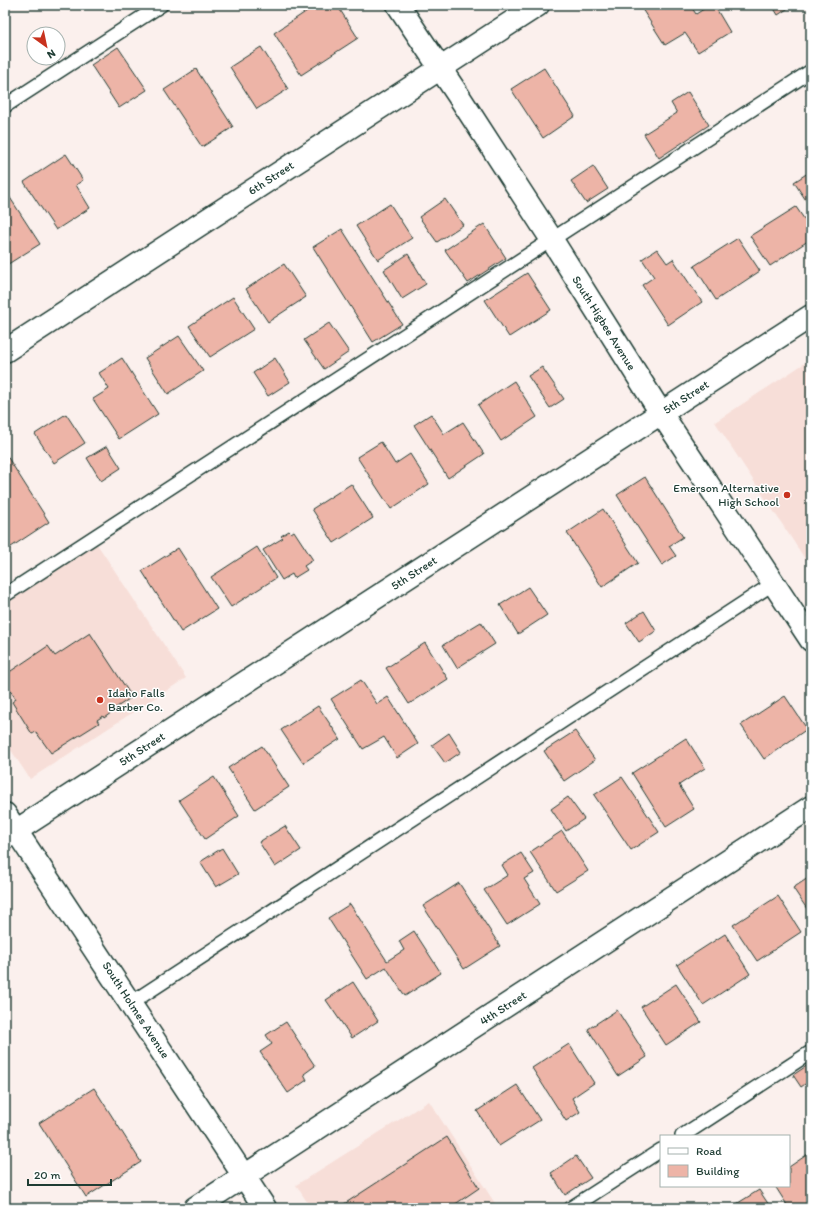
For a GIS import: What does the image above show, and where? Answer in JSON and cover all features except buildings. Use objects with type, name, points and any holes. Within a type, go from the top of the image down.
[{"type":"street","name":"South Higbee Avenue","points":[[398,5],[552,240],[661,413],[811,640]]},
{"type":"street","name":"6th Street","points":[[5,351],[538,5]]},
{"type":"street","name":"5th Street","points":[[9,827],[661,413],[811,316]]},
{"type":"street","name":"4th Street","points":[[195,1208],[245,1177],[811,807]]},
{"type":"street","name":"South Holmes Avenue","points":[[9,827],[131,1003],[265,1208]]},
{"type":"lane","points":[[5,106],[161,5]]},
{"type":"lane","points":[[5,595],[811,71]]},
{"type":"lane","points":[[131,1003],[774,583]]},
{"type":"lane","points":[[684,1135],[811,1052]]},
{"type":"lane","points":[[571,1208],[660,1151]]},
{"type":"shaded area","name":"Emerson Alternative High School","points":[[811,359],[811,568],[715,422]]},
{"type":"shaded area","points":[[97,544],[186,678],[30,779],[5,741],[5,604]]},
{"type":"shaded area","points":[[429,1101],[498,1208],[311,1208],[296,1185]]},
{"type":"place","name":"Emerson Alternative High School","points":[[787,495]]},
{"type":"place","name":"Idaho Falls Barber Co.","points":[[100,700]]}]
